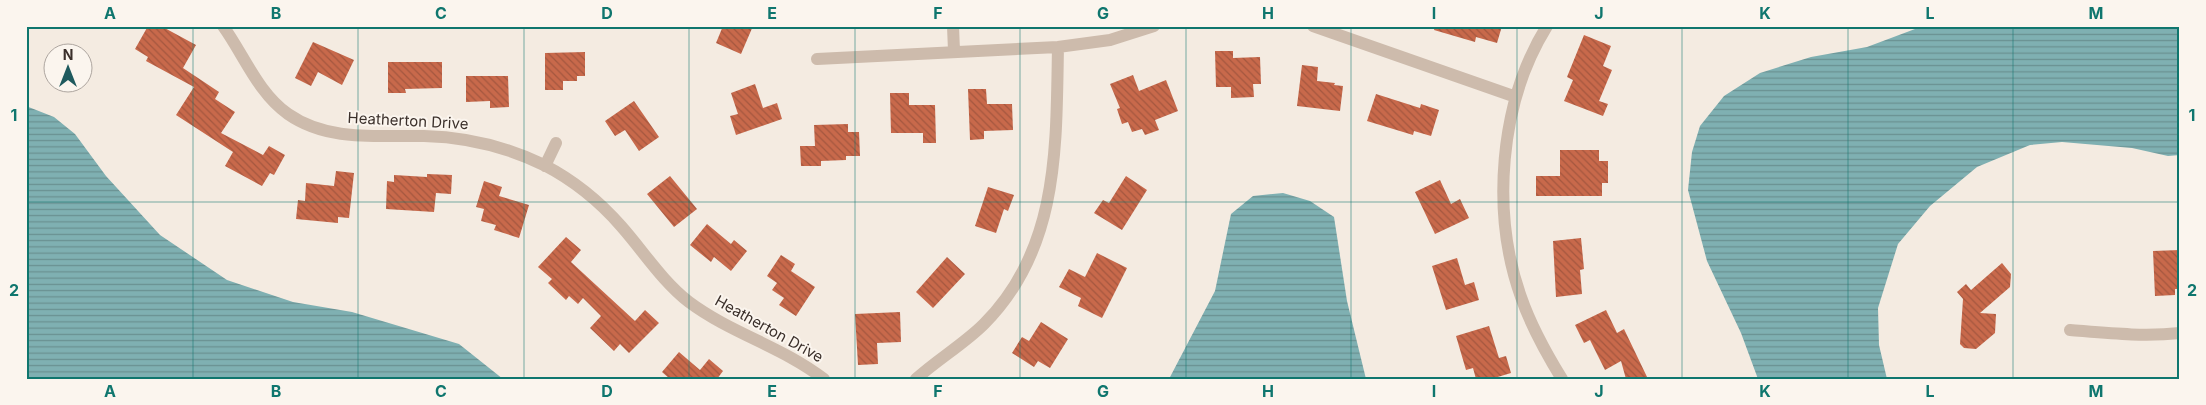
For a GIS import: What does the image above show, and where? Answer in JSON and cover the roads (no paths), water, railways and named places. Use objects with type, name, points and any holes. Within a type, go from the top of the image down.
[{"type":"street","name":"Heatherton Drive","points":[[223,26],[260,86],[288,114],[310,126],[334,133],[363,137],[424,136],[458,138],[516,153],[545,166],[571,182],[597,202],[621,226],[662,278],[688,301],[716,321],[783,352],[824,379]]},
{"type":"street","points":[[953,26],[954,51]]},
{"type":"street","points":[[817,60],[954,51],[1058,47],[1110,40],[1154,26]]},
{"type":"street","points":[[1313,26],[1516,98]]},
{"type":"street","points":[[1547,26],[1526,66],[1516,98],[1507,137],[1502,183],[1505,221],[1512,264],[1520,296],[1534,329],[1562,379]]},
{"type":"street","points":[[916,379],[985,323],[1012,288],[1038,237],[1052,183],[1056,148],[1058,47]]},
{"type":"street","points":[[545,166],[556,142]]},
{"type":"street","points":[[2070,330],[2119,335],[2180,333]]},
{"type":"water","points":[[1923,26],[2180,26],[2180,155],[2168,156],[2132,148],[2062,142],[2030,145],[1977,167],[1930,206],[1898,244],[1878,308],[1879,345],[1887,379],[1758,379],[1741,333],[1707,261],[1688,190],[1692,152],[1700,126],[1724,96],[1760,73],[1811,57],[1867,47]]},
{"type":"water","points":[[26,106],[54,117],[75,134],[106,176],[160,235],[227,280],[293,302],[352,312],[459,344],[503,379],[26,379]]},
{"type":"water","points":[[1283,193],[1310,201],[1334,217],[1347,301],[1366,379],[1169,379],[1215,291],[1231,214],[1253,196]]}]
